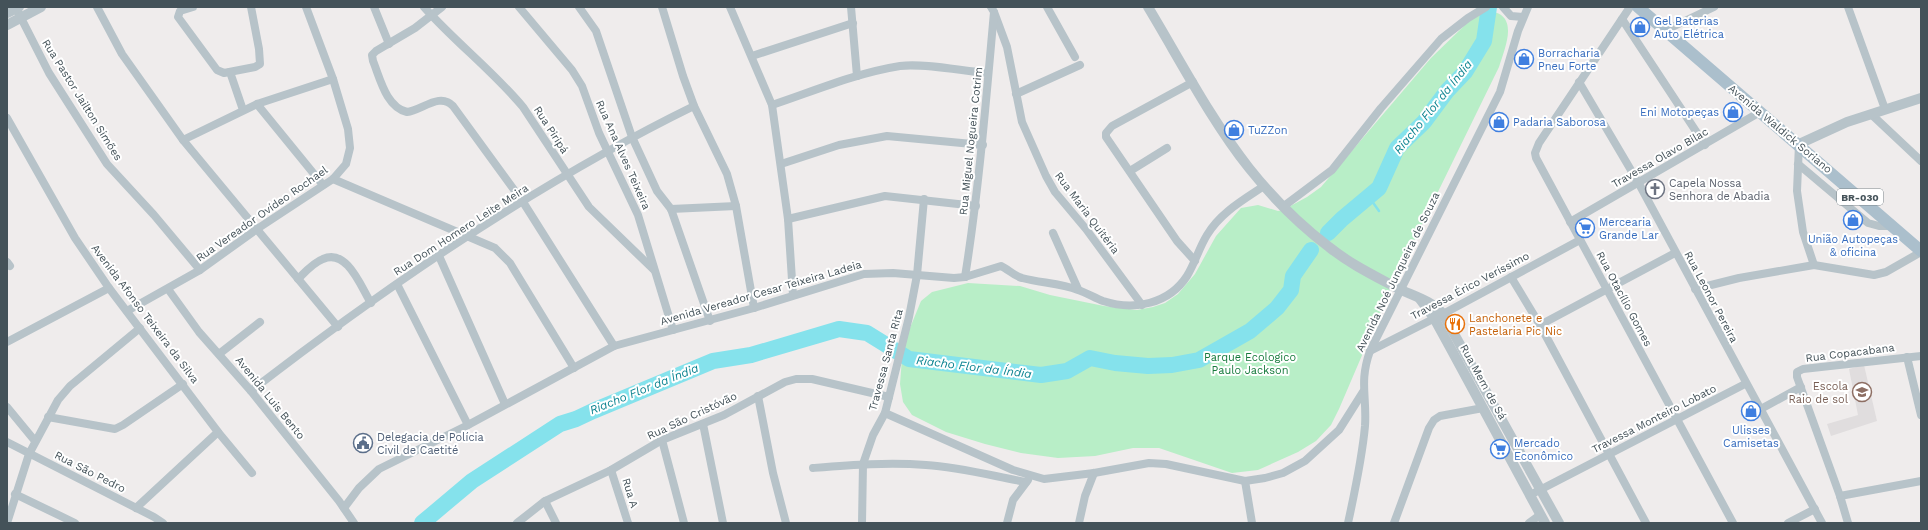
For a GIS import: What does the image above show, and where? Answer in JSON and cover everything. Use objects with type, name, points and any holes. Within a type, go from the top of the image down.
[{"type":"main road","name":"Avenida Waldick Soriano","points":[[1638,7],[1894,226],[1921,252]]},
{"type":"street","points":[[7,25],[16,12],[41,7]]},
{"type":"street","points":[[97,7],[122,54],[183,140],[338,327]]},
{"type":"street","points":[[193,7],[180,11],[178,17],[217,70],[222,73],[255,67],[260,64],[259,49],[251,7]]},
{"type":"street","name":"Rua Vereador Ovídeo Rochael","points":[[126,311],[200,270],[257,229],[333,179],[346,164],[350,148],[348,129],[333,79],[306,7]]},
{"type":"street","points":[[374,7],[389,44]]},
{"type":"street","name":"Rua Piripá","points":[[424,7],[431,16],[518,102],[594,213],[655,270]]},
{"type":"street","points":[[442,7],[431,16],[374,53],[372,58],[387,94],[392,102],[402,111],[412,112],[440,100],[448,101],[523,202],[614,346]]},
{"type":"street","name":"Rua Ana Alves Teixeira","points":[[519,7],[577,78],[608,152],[638,215],[673,330]]},
{"type":"street","points":[[579,7],[596,31],[632,137],[657,191],[671,209],[710,321]]},
{"type":"street","points":[[662,7],[683,76],[694,106],[727,174],[736,206],[754,308]]},
{"type":"street","points":[[732,7],[772,105],[788,219],[793,295]]},
{"type":"street","points":[[851,7],[857,76]]},
{"type":"street","points":[[1047,7],[1075,57]]},
{"type":"street","name":"Rua Mem de Sá","points":[[1148,7],[1193,82],[1249,168],[1264,186],[1319,239],[1342,257],[1400,289],[1433,304],[1484,410],[1542,519]]},
{"type":"street","points":[[1284,206],[1332,170],[1381,108],[1441,39],[1468,18],[1486,7]]},
{"type":"street","points":[[1502,7],[1511,16],[1525,10]]},
{"type":"street","name":"Rua Otacílio Gomes","points":[[1630,7],[1539,143],[1535,153],[1539,166],[1608,290],[1676,420],[1733,523]]},
{"type":"street","points":[[1666,30],[1714,7]]},
{"type":"street","points":[[1848,7],[1885,109]]},
{"type":"street","name":"Rua Miguel Nogueira Cotrim","points":[[965,277],[976,206],[983,145],[993,10]]},
{"type":"street","name":"Rua Maria Quitéria","points":[[993,10],[1006,47],[1022,122],[1046,176],[1055,192],[1086,229],[1142,305]]},
{"type":"street","name":"Avenida Noé Junqueira de Souza","points":[[1363,392],[1364,366],[1370,351],[1500,92],[1525,10]]},
{"type":"street","name":"Rua Pastor Jailton Simões","points":[[16,12],[46,67],[107,164],[154,215],[200,270]]},
{"type":"street","points":[[1622,19],[1705,145]]},
{"type":"street","points":[[752,56],[853,24]]},
{"type":"street","points":[[1016,94],[1080,65]]},
{"type":"street","points":[[772,105],[857,76],[900,66],[914,66],[988,74]]},
{"type":"street","points":[[230,72],[243,110]]},
{"type":"street","points":[[183,140],[257,104],[333,79]]},
{"type":"street","points":[[1193,82],[1108,130],[1106,137],[1177,241],[1195,261]]},
{"type":"street","name":"Rua Leonor Pereira","points":[[1579,82],[1638,182],[1759,410],[1822,523]]},
{"type":"street","points":[[1814,265],[1800,217],[1797,191],[1799,144],[1831,128],[1921,98]]},
{"type":"street","points":[[257,104],[323,185]]},
{"type":"street","name":"Rua Dom Homero Leite Meira","points":[[251,391],[397,284],[468,236],[632,137],[694,106]]},
{"type":"street","name":"Travessa Olavo Bilac","points":[[1570,222],[1760,112]]},
{"type":"street","points":[[1871,114],[1921,161]]},
{"type":"street","name":"Avenida Afonso Teixeira da Silva","points":[[7,118],[75,238],[109,288],[218,432],[252,474]]},
{"type":"street","points":[[781,164],[839,145],[887,136],[983,145]]},
{"type":"street","points":[[1130,171],[1167,148]]},
{"type":"street","points":[[1798,164],[1868,224],[1894,226]]},
{"type":"street","points":[[333,179],[495,248],[510,263],[574,368]]},
{"type":"street","name":"Avenida Vereador Cesar Teixeira Ladeia","points":[[344,508],[359,488],[379,469],[468,425],[614,346],[710,321],[864,274],[880,272],[954,278],[965,277],[1001,266],[1022,278],[1078,289],[1111,303],[1142,305],[1158,301],[1174,292],[1187,276],[1206,236],[1215,222],[1229,210],[1264,186]]},
{"type":"street","points":[[788,219],[885,196],[924,199],[976,206]]},
{"type":"street","name":"Travessa Santa Rita","points":[[862,523],[863,464],[873,435],[885,413],[889,397],[917,275],[924,199]]},
{"type":"street","points":[[671,209],[736,206]]},
{"type":"street","points":[[1053,233],[1078,289]]},
{"type":"street","name":"Travessa Érico Veríssimo","points":[[1370,351],[1439,316],[1580,240]]},
{"type":"street","points":[[1695,289],[1739,278],[1814,265],[1874,275],[1886,272],[1921,252]]},
{"type":"street","points":[[1540,325],[1675,253]]},
{"type":"street","points":[[298,279],[322,259],[333,256],[342,259],[349,266],[371,303]]},
{"type":"street","points":[[438,256],[505,404]]},
{"type":"street","points":[[1511,277],[1540,325],[1646,523]]},
{"type":"street","points":[[397,284],[468,425]]},
{"type":"street","points":[[7,342],[109,288]]},
{"type":"street","name":"Avenida Luis Bento","points":[[168,289],[199,332],[251,391],[344,508],[354,523]]},
{"type":"street","name":"Rua Mem de Sá","points":[[1439,316],[1496,407],[1559,523]]},
{"type":"street","points":[[219,354],[260,322]]},
{"type":"street","points":[[7,523],[29,454],[58,400],[70,386],[140,328]]},
{"type":"street","name":"Rua Copacabana","points":[[1848,523],[1840,496],[1797,377],[1797,372],[1803,369],[1921,356]]},
{"type":"street","points":[[1907,357],[1921,415]]},
{"type":"street","name":"Rua São Cristóvão","points":[[517,523],[544,502],[611,470],[662,440],[703,424],[784,382],[812,379],[889,397]]},
{"type":"street","points":[[48,417],[115,429],[183,384]]},
{"type":"street","name":"Travessa Monteiro Lobato","points":[[1530,495],[1745,384]]},
{"type":"street","points":[[1759,410],[1801,387]]},
{"type":"street","points":[[813,468],[863,464],[926,465],[1028,479],[1044,479],[1094,473],[1149,463],[1166,464],[1246,481],[1283,473],[1306,461],[1339,430],[1363,392]]},
{"type":"street","points":[[1348,523],[1364,441],[1365,407],[1363,392]]},
{"type":"street","points":[[758,396],[773,473],[786,523]]},
{"type":"street","points":[[7,407],[35,441]]},
{"type":"street","points":[[1394,523],[1429,428],[1434,420],[1440,416],[1496,407]]},
{"type":"street","points":[[885,413],[1028,479]]},
{"type":"street","points":[[703,424],[723,523]]},
{"type":"street","points":[[136,508],[218,432]]},
{"type":"street","points":[[662,440],[684,523]]},
{"type":"street","name":"Rua São Pedro","points":[[7,442],[163,523]]},
{"type":"street","name":"Rua A","points":[[611,470],[628,523]]},
{"type":"street","points":[[1079,523],[1085,496],[1094,473]]},
{"type":"street","points":[[1007,523],[1013,500],[1028,479]]},
{"type":"street","points":[[1246,481],[1252,523]]},
{"type":"street","points":[[1840,496],[1921,481]]},
{"type":"street","points":[[15,494],[75,523]]},
{"type":"street","points":[[544,502],[556,523]]},
{"type":"street","points":[[1788,523],[1815,509]]},
{"type":"street","points":[[1529,523],[1542,519]]},
{"type":"shaded area","name":"Escola Raio de sol","points":[[1864,365],[1877,421],[1831,436],[1827,424],[1858,415],[1849,369]]},
{"type":"green space","name":"Parque Ecologico Paulo Jackson","points":[[1487,11],[1498,13],[1504,18],[1507,24],[1507,41],[1499,67],[1390,290],[1339,409],[1331,425],[1316,441],[1298,452],[1258,470],[1232,473],[1159,448],[1133,448],[1095,456],[1058,458],[1021,453],[946,432],[912,415],[903,402],[900,384],[903,345],[921,301],[932,292],[968,283],[1020,286],[1050,295],[1104,306],[1137,310],[1165,303],[1178,294],[1195,274],[1216,236],[1241,208],[1258,205],[1278,211],[1283,210],[1307,197],[1321,187],[1431,58],[1465,25],[1480,13]]},
{"type":"waterway","name":"Riacho Flor da Índia","points":[[1328,233],[1342,219],[1379,188],[1397,148],[1424,122],[1447,91],[1465,72],[1484,41],[1489,7]]},
{"type":"waterway","points":[[1369,197],[1379,211]]},
{"type":"waterway","name":"Riacho Flor da Índia","points":[[422,523],[472,481],[560,424],[576,419],[713,361],[751,355],[839,329],[867,333],[909,359],[1041,375],[1067,371],[1090,358],[1115,363],[1148,366],[1172,365],[1199,360],[1250,331],[1277,308],[1291,290],[1293,276],[1311,250]]},
{"type":"place","name":"Gel Baterias Auto Elétrica","points":[[1640,27]]},
{"type":"place","name":"Borracharia Pneu Forte","points":[[1524,59]]},
{"type":"place","name":"Eni Motopeças","points":[[1733,112]]},
{"type":"place","name":"Padaria Saborosa","points":[[1499,122]]},
{"type":"place","name":"TuZZon","points":[[1234,130]]},
{"type":"place","name":"Capela Nossa Senhora de Abadia","points":[[1655,189]]},
{"type":"place","name":"União Autopeças & oficina","points":[[1853,220]]},
{"type":"place","name":"Mercearia Grande Lar","points":[[1585,228]]},
{"type":"place","name":"Lanchonete e Pastelaria Pic Nic","points":[[1455,324]]},
{"type":"place","name":"Escola Raio de sol","points":[[1862,392]]},
{"type":"place","name":"Ulisses Camisetas","points":[[1751,411]]},
{"type":"place","name":"Delegacia de Polícia Civil de Caetité","points":[[363,443]]},
{"type":"place","name":"Mercado Econômico","points":[[1500,449]]}]
